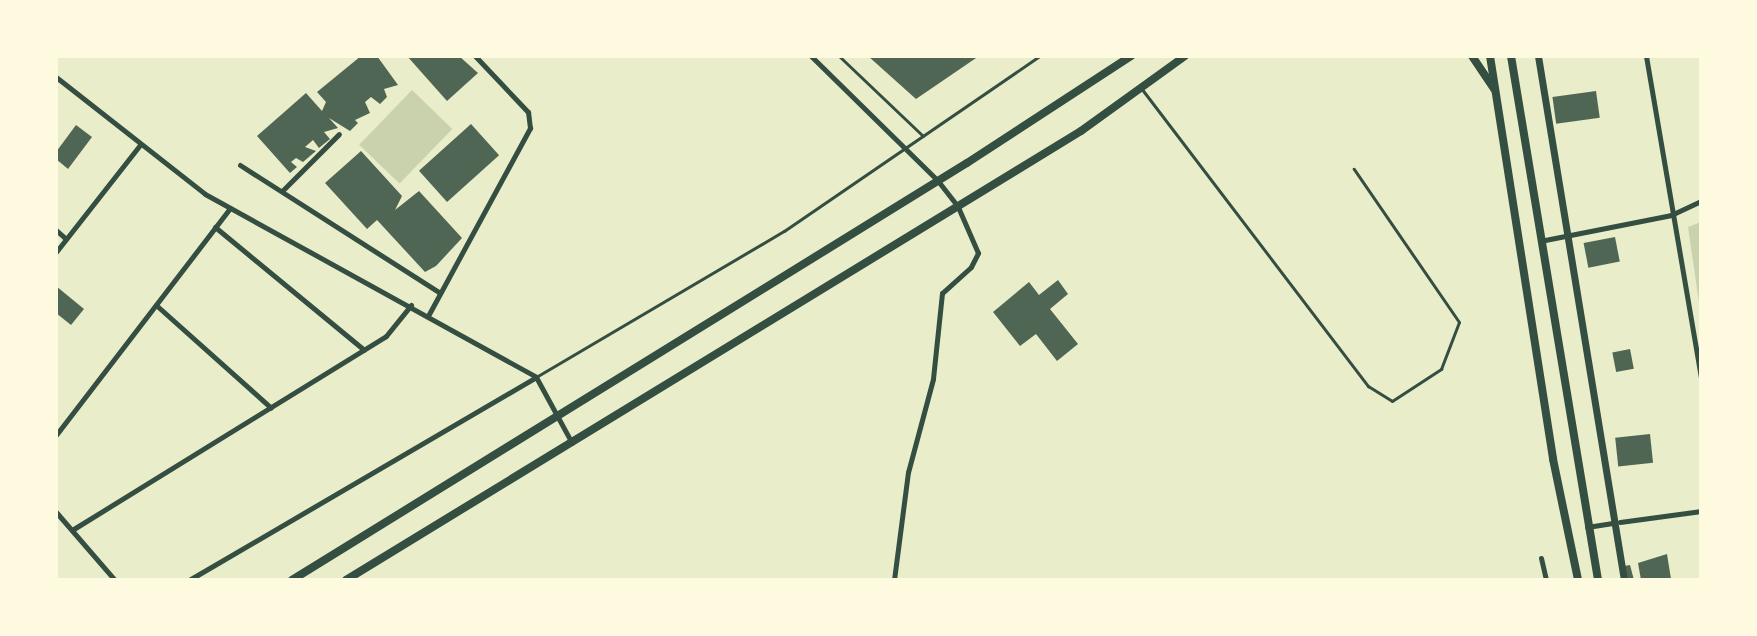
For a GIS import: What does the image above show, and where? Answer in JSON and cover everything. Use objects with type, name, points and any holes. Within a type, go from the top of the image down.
[{"type":"main road","points":[[292,580],[938,181],[1131,56]]},
{"type":"main road","points":[[346,580],[958,207],[1185,56]]},
{"type":"main road","points":[[1472,56],[1497,93]]},
{"type":"main road","points":[[1490,56],[1553,459],[1578,580]]},
{"type":"main road","points":[[1511,56],[1598,580]]},
{"type":"street","points":[[429,314],[530,128],[528,112],[475,56]]},
{"type":"street","points":[[811,56],[938,181],[958,207],[978,253],[971,267],[942,293],[933,379],[908,472],[894,580]]},
{"type":"street","points":[[1538,56],[1617,522],[1624,580]]},
{"type":"street","points":[[1646,56],[1701,377]]},
{"type":"street","points":[[56,77],[139,146],[230,208],[429,314],[536,377],[573,444]]},
{"type":"street","points":[[283,190],[339,134]]},
{"type":"street","points":[[56,252],[139,146]]},
{"type":"street","points":[[240,165],[440,293]]},
{"type":"street","points":[[1540,241],[1671,215],[1701,201]]},
{"type":"street","points":[[56,435],[230,208]]},
{"type":"street","points":[[215,227],[364,350]]},
{"type":"street","points":[[56,230],[66,239]]},
{"type":"street","points":[[156,305],[271,408]]},
{"type":"street","points":[[72,530],[386,336],[411,305]]},
{"type":"street","points":[[1692,329],[1701,329]]},
{"type":"street","points":[[189,580],[536,377]]},
{"type":"street","points":[[1587,527],[1701,511]]},
{"type":"street","points":[[56,512],[115,580]]},
{"type":"street","points":[[1541,558],[1546,580]]},
{"type":"lane","points":[[839,56],[923,136]]},
{"type":"lane","points":[[536,377],[784,231],[1040,56]]},
{"type":"lane","points":[[1141,88],[1368,386],[1392,401],[1441,369],[1459,322],[1354,169]]},
{"type":"green space","points":[[412,90],[452,129],[399,184],[359,145]]},
{"type":"green space","points":[[1701,222],[1701,316],[1688,227]]},
{"type":"building","points":[[361,56],[377,56],[398,85],[384,89],[387,97],[380,104],[371,97],[365,102],[370,113],[355,120],[358,123],[350,131],[329,118],[338,128],[324,132],[330,139],[319,148],[313,140],[305,147],[316,151],[303,162],[296,158],[291,162],[297,167],[290,173],[257,136],[306,93],[322,111],[326,102],[317,92]]},
{"type":"building","points":[[407,56],[459,56],[478,73],[447,101]]},
{"type":"building","points":[[868,56],[979,56],[916,99]]},
{"type":"building","points":[[1596,91],[1600,118],[1556,124],[1552,97]]},
{"type":"building","points":[[471,124],[499,155],[447,202],[419,171]]},
{"type":"building","points":[[76,125],[92,137],[68,169],[56,159],[56,152]]},
{"type":"building","points":[[361,151],[402,196],[395,210],[419,191],[462,238],[436,266],[425,272],[377,220],[367,229],[325,183]]},
{"type":"building","points":[[1615,237],[1620,262],[1588,268],[1584,243]]},
{"type":"building","points":[[1058,280],[1068,294],[1050,309],[1078,344],[1057,361],[1036,334],[1020,346],[993,312],[1029,282],[1039,295]]},
{"type":"building","points":[[56,286],[84,309],[71,325],[56,313]]},
{"type":"building","points":[[1630,349],[1634,369],[1616,372],[1612,352]]},
{"type":"building","points":[[1650,434],[1653,463],[1618,466],[1615,438]]},
{"type":"building","points":[[1667,554],[1671,579],[1641,580],[1638,563]]},
{"type":"building","points":[[1630,565],[1634,580],[1627,580],[1624,566]]}]
